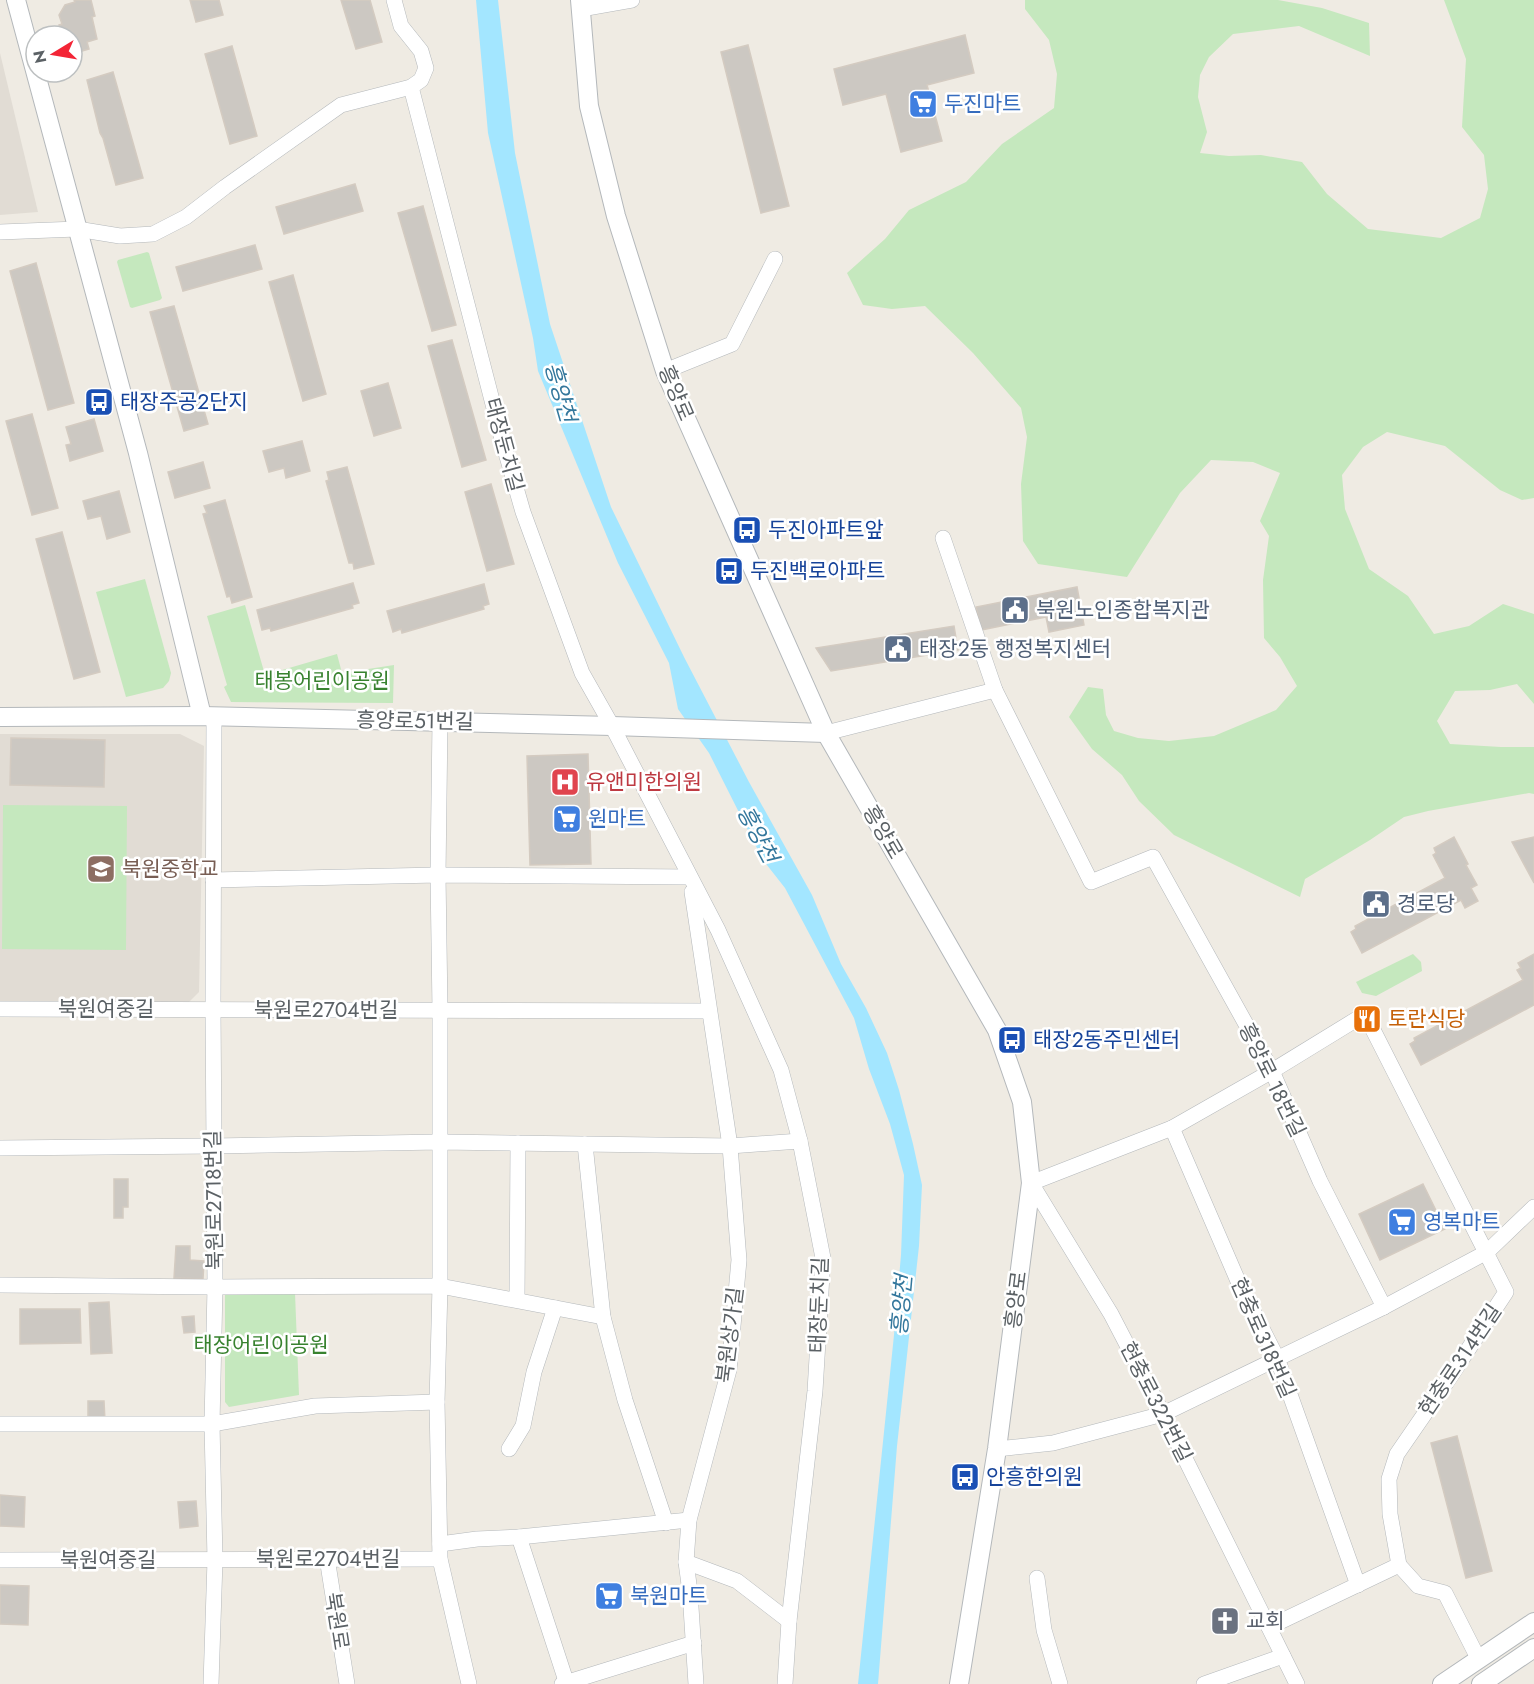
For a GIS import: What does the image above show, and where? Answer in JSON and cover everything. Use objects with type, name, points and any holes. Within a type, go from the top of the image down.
[{"type":"street","points":[[16,0],[208,716]]},
{"type":"street","points":[[0,232],[77,229],[120,236],[153,234],[186,217],[341,105],[411,87],[421,80],[426,68],[422,51],[401,26],[394,0]]},
{"type":"street","points":[[580,5],[632,0]]},
{"type":"street","name":"흥양로","points":[[580,5],[589,106],[616,216],[665,371],[826,733],[997,1030],[1022,1102],[1031,1183],[997,1449],[959,1684]]},
{"type":"street","name":"태장둔치길","points":[[411,87],[523,512],[582,673],[620,726],[690,877],[718,930],[781,1070],[801,1141],[824,1258],[815,1391],[789,1621],[785,1684]]},
{"type":"street","points":[[665,371],[732,344],[776,259]]},
{"type":"street","points":[[826,733],[995,690],[943,538]]},
{"type":"street","name":"흥양로 18번길","points":[[995,690],[1091,882],[1153,857],[1272,1071],[1320,1182],[1384,1306]]},
{"type":"street","name":"흥양로51번길","points":[[0,717],[208,716],[826,733]]},
{"type":"street","name":"북원로2718번길","points":[[208,716],[213,880],[215,1287],[212,1424],[215,1560],[211,1684]]},
{"type":"street","points":[[440,722],[438,875],[440,1286],[437,1402],[440,1552],[469,1684]]},
{"type":"street","points":[[213,880],[438,875],[690,877]]},
{"type":"street","name":"북원상가길","points":[[690,877],[730,1146],[739,1260],[729,1370],[689,1520],[686,1562],[696,1684]]},
{"type":"street","name":"북원여중길","points":[[0,1009],[213,1010]]},
{"type":"street","name":"북원로2704번길","points":[[213,1010],[440,1010]]},
{"type":"street","points":[[440,1010],[709,1011]]},
{"type":"street","name":"현충로314번길","points":[[1272,1071],[1365,1014],[1506,1292],[1397,1454],[1389,1479],[1390,1514],[1399,1565]]},
{"type":"street","points":[[1031,1183],[1172,1128],[1272,1071]]},
{"type":"street","name":"현충로318번길","points":[[1172,1128],[1238,1281],[1277,1358],[1358,1585]]},
{"type":"street","points":[[0,1149],[440,1142],[730,1146],[801,1141]]},
{"type":"street","points":[[517,1300],[519,1143]]},
{"type":"street","points":[[585,1144],[603,1317],[625,1400],[666,1523]]},
{"type":"street","name":"현충로322번길","points":[[1031,1183],[1111,1314],[1297,1684]]},
{"type":"street","points":[[997,1449],[1053,1443],[1163,1414],[1384,1306],[1487,1252],[1534,1206]]},
{"type":"street","points":[[0,1285],[440,1286],[603,1317]]},
{"type":"street","points":[[509,1449],[523,1426],[534,1372],[555,1308]]},
{"type":"street","points":[[0,1424],[212,1424],[315,1406],[437,1402]]},
{"type":"street","points":[[440,1552],[477,1539],[689,1520]]},
{"type":"street","points":[[519,1537],[565,1684],[693,1643]]},
{"type":"street","name":"북원로2704번길","points":[[215,1560],[327,1558],[440,1552]]},
{"type":"street","name":"북원로","points":[[327,1558],[347,1684]]},
{"type":"street","name":"북원여중길","points":[[0,1560],[215,1560]]},
{"type":"street","points":[[686,1562],[737,1581],[789,1621]]},
{"type":"street","points":[[1269,1627],[1399,1565],[1418,1586],[1445,1593],[1489,1682],[1534,1647]]},
{"type":"street","points":[[1037,1578],[1044,1630],[1060,1684]]},
{"type":"street","points":[[1442,1684],[1534,1622]]},
{"type":"street","points":[[1204,1684],[1283,1656]]},
{"type":"shaded area","points":[[0,53],[38,212],[0,215]]},
{"type":"shaded area","name":"북원중학교","points":[[0,734],[180,734],[204,746],[199,992],[188,1003],[0,1002]]},
{"type":"green space","points":[[1025,0],[1278,0],[1322,8],[1369,23],[1370,56],[1299,26],[1233,34],[1209,57],[1200,75],[1198,97],[1207,132],[1200,153],[1229,156],[1261,155],[1302,162],[1327,194],[1368,229],[1441,238],[1480,218],[1488,189],[1484,155],[1462,127],[1466,59],[1444,0],[1534,0],[1534,498],[1522,500],[1500,490],[1445,446],[1387,432],[1363,447],[1342,475],[1345,509],[1369,569],[1408,596],[1434,634],[1469,626],[1503,604],[1534,614],[1534,704],[1517,684],[1490,690],[1455,691],[1437,721],[1450,744],[1534,747],[1534,794],[1529,793],[1404,817],[1305,879],[1300,897],[1174,835],[1139,801],[1122,775],[1092,749],[1069,717],[1088,687],[1103,689],[1106,715],[1114,731],[1138,738],[1169,741],[1214,736],[1276,710],[1297,686],[1280,657],[1264,638],[1263,580],[1269,536],[1260,521],[1280,473],[1253,462],[1211,460],[1180,493],[1127,577],[1038,564],[1023,541],[1021,484],[1027,437],[1021,408],[973,353],[925,306],[892,309],[863,305],[847,273],[885,239],[909,210],[966,182],[1002,144],[1054,108],[1057,74],[1049,40],[1025,9]]},
{"type":"green space","points":[[147,252],[162,298],[132,308],[117,262]]},
{"type":"green space","points":[[145,579],[171,673],[169,681],[163,688],[126,697],[96,592]]},
{"type":"green space","name":"태봉어린이공원","points":[[245,605],[265,675],[337,654],[342,673],[394,665],[393,703],[231,702],[224,687],[227,685],[207,616]]},
{"type":"green space","points":[[3,805],[127,806],[126,950],[2,949]]},
{"type":"green space","points":[[1413,954],[1421,962],[1422,971],[1376,996],[1362,993],[1356,982]]},
{"type":"green space","name":"태장어린이공원","points":[[295,1293],[299,1395],[229,1407],[225,1402],[225,1295]]},
{"type":"water","name":"흥양천","points":[[476,0],[498,0],[515,153],[550,324],[611,507],[684,657],[749,782],[812,895],[841,964],[866,1008],[887,1053],[913,1144],[922,1185],[919,1246],[897,1446],[878,1684],[858,1684],[894,1335],[901,1255],[904,1175],[890,1124],[869,1069],[854,1018],[785,888],[763,860],[709,753],[678,709],[669,663],[618,563],[538,371],[533,338],[488,133]]},
{"type":"building","points":[[74,0],[91,0],[95,16],[92,17],[97,39],[87,42],[89,49],[84,50],[84,24],[62,24],[59,15],[65,5],[75,2]]},
{"type":"building","points":[[190,0],[219,0],[223,15],[196,22]]},
{"type":"building","points":[[341,0],[370,0],[382,42],[356,49]]},
{"type":"building","points":[[965,35],[974,73],[927,85],[942,141],[901,152],[886,94],[843,105],[834,69]]},
{"type":"building","points":[[748,45],[789,206],[761,213],[721,52]]},
{"type":"building","points":[[232,46],[257,136],[230,144],[205,54]]},
{"type":"building","points":[[113,72],[143,178],[116,185],[87,80]]},
{"type":"building","points":[[355,184],[363,211],[284,234],[276,207]]},
{"type":"building","points":[[423,206],[456,325],[432,331],[398,213]]},
{"type":"building","points":[[255,245],[262,269],[183,291],[176,267]]},
{"type":"building","points":[[36,263],[74,403],[48,410],[10,271]]},
{"type":"building","points":[[293,275],[326,394],[303,401],[269,282]]},
{"type":"building","points":[[174,306],[208,424],[184,431],[150,312]]},
{"type":"building","points":[[452,340],[486,460],[462,467],[428,346]]},
{"type":"building","points":[[388,383],[401,428],[374,436],[361,391]]},
{"type":"building","points":[[32,414],[58,508],[32,515],[6,421]]},
{"type":"building","points":[[94,419],[103,451],[70,461],[66,445],[71,444],[66,427]]},
{"type":"building","points":[[302,441],[310,471],[286,478],[284,468],[269,472],[263,451]]},
{"type":"building","points":[[203,462],[210,488],[175,498],[168,472]]},
{"type":"building","points":[[347,467],[374,564],[354,569],[353,563],[349,563],[326,481],[329,480],[327,472]]},
{"type":"building","points":[[491,484],[514,564],[487,571],[465,492]]},
{"type":"building","points":[[119,491],[130,532],[107,539],[101,516],[88,519],[83,501]]},
{"type":"building","points":[[225,500],[252,597],[232,603],[230,596],[227,597],[203,514],[207,513],[204,506]]},
{"type":"building","points":[[62,532],[100,672],[74,679],[36,539]]},
{"type":"building","points":[[353,583],[359,603],[352,605],[353,608],[271,631],[270,628],[262,630],[257,610]]},
{"type":"building","points":[[484,584],[489,604],[483,606],[484,609],[402,633],[401,629],[393,632],[387,611]]},
{"type":"building","points":[[1077,587],[1084,625],[1049,632],[1046,617],[981,630],[976,607]]},
{"type":"building","points":[[954,626],[958,650],[831,671],[816,648]]},
{"type":"building","points":[[11,738],[105,740],[104,787],[10,785]]},
{"type":"building","points":[[588,754],[591,864],[530,865],[527,756]]},
{"type":"building","points":[[1454,837],[1477,885],[1471,888],[1478,901],[1465,908],[1461,900],[1362,953],[1351,932],[1356,929],[1355,926],[1445,878],[1433,855],[1436,853],[1434,848]]},
{"type":"building","points":[[1534,837],[1534,883],[1512,842]]},
{"type":"building","points":[[1534,954],[1534,1005],[1421,1065],[1410,1044],[1415,1041],[1414,1038],[1523,980],[1517,970],[1521,968],[1518,963]]},
{"type":"building","points":[[114,1179],[128,1179],[128,1207],[123,1207],[123,1218],[114,1218]]},
{"type":"building","name":"영복마트","points":[[1423,1184],[1445,1229],[1380,1260],[1359,1214]]},
{"type":"building","points":[[176,1246],[190,1246],[190,1260],[204,1261],[203,1279],[174,1278]]},
{"type":"building","points":[[109,1302],[112,1353],[91,1354],[89,1303]]},
{"type":"building","points":[[20,1309],[80,1309],[81,1343],[20,1344]]},
{"type":"building","points":[[194,1316],[195,1332],[184,1333],[182,1317]]},
{"type":"building","points":[[88,1401],[104,1401],[105,1421],[88,1421]]},
{"type":"building","points":[[1457,1436],[1492,1571],[1466,1578],[1431,1443]]},
{"type":"building","points":[[0,1495],[25,1497],[24,1527],[0,1526]]},
{"type":"building","points":[[196,1501],[198,1526],[180,1528],[178,1502]]},
{"type":"building","points":[[0,1585],[29,1586],[28,1625],[0,1624]]},
{"type":"place","name":"두진마트","points":[[923,104]]},
{"type":"place","name":"태장주공2단지","points":[[99,402]]},
{"type":"place","name":"두진아파트앞","points":[[747,530]]},
{"type":"place","name":"두진백로아파트","points":[[729,571]]},
{"type":"place","name":"북원노인종합복지관","points":[[1015,610]]},
{"type":"place","name":"태장2동 행정복지센터","points":[[898,649]]},
{"type":"place","name":"유앤미한의원","points":[[565,782]]},
{"type":"place","name":"원마트","points":[[567,819]]},
{"type":"place","name":"북원중학교","points":[[101,869]]},
{"type":"place","name":"경로당","points":[[1376,904]]},
{"type":"place","name":"토란식당","points":[[1367,1019]]},
{"type":"place","name":"태장2동주민센터","points":[[1012,1040]]},
{"type":"place","name":"영복마트","points":[[1402,1222]]},
{"type":"place","name":"안흥한의원","points":[[965,1477]]},
{"type":"place","name":"북원마트","points":[[609,1596]]},
{"type":"place","name":"교회","points":[[1225,1621]]}]
